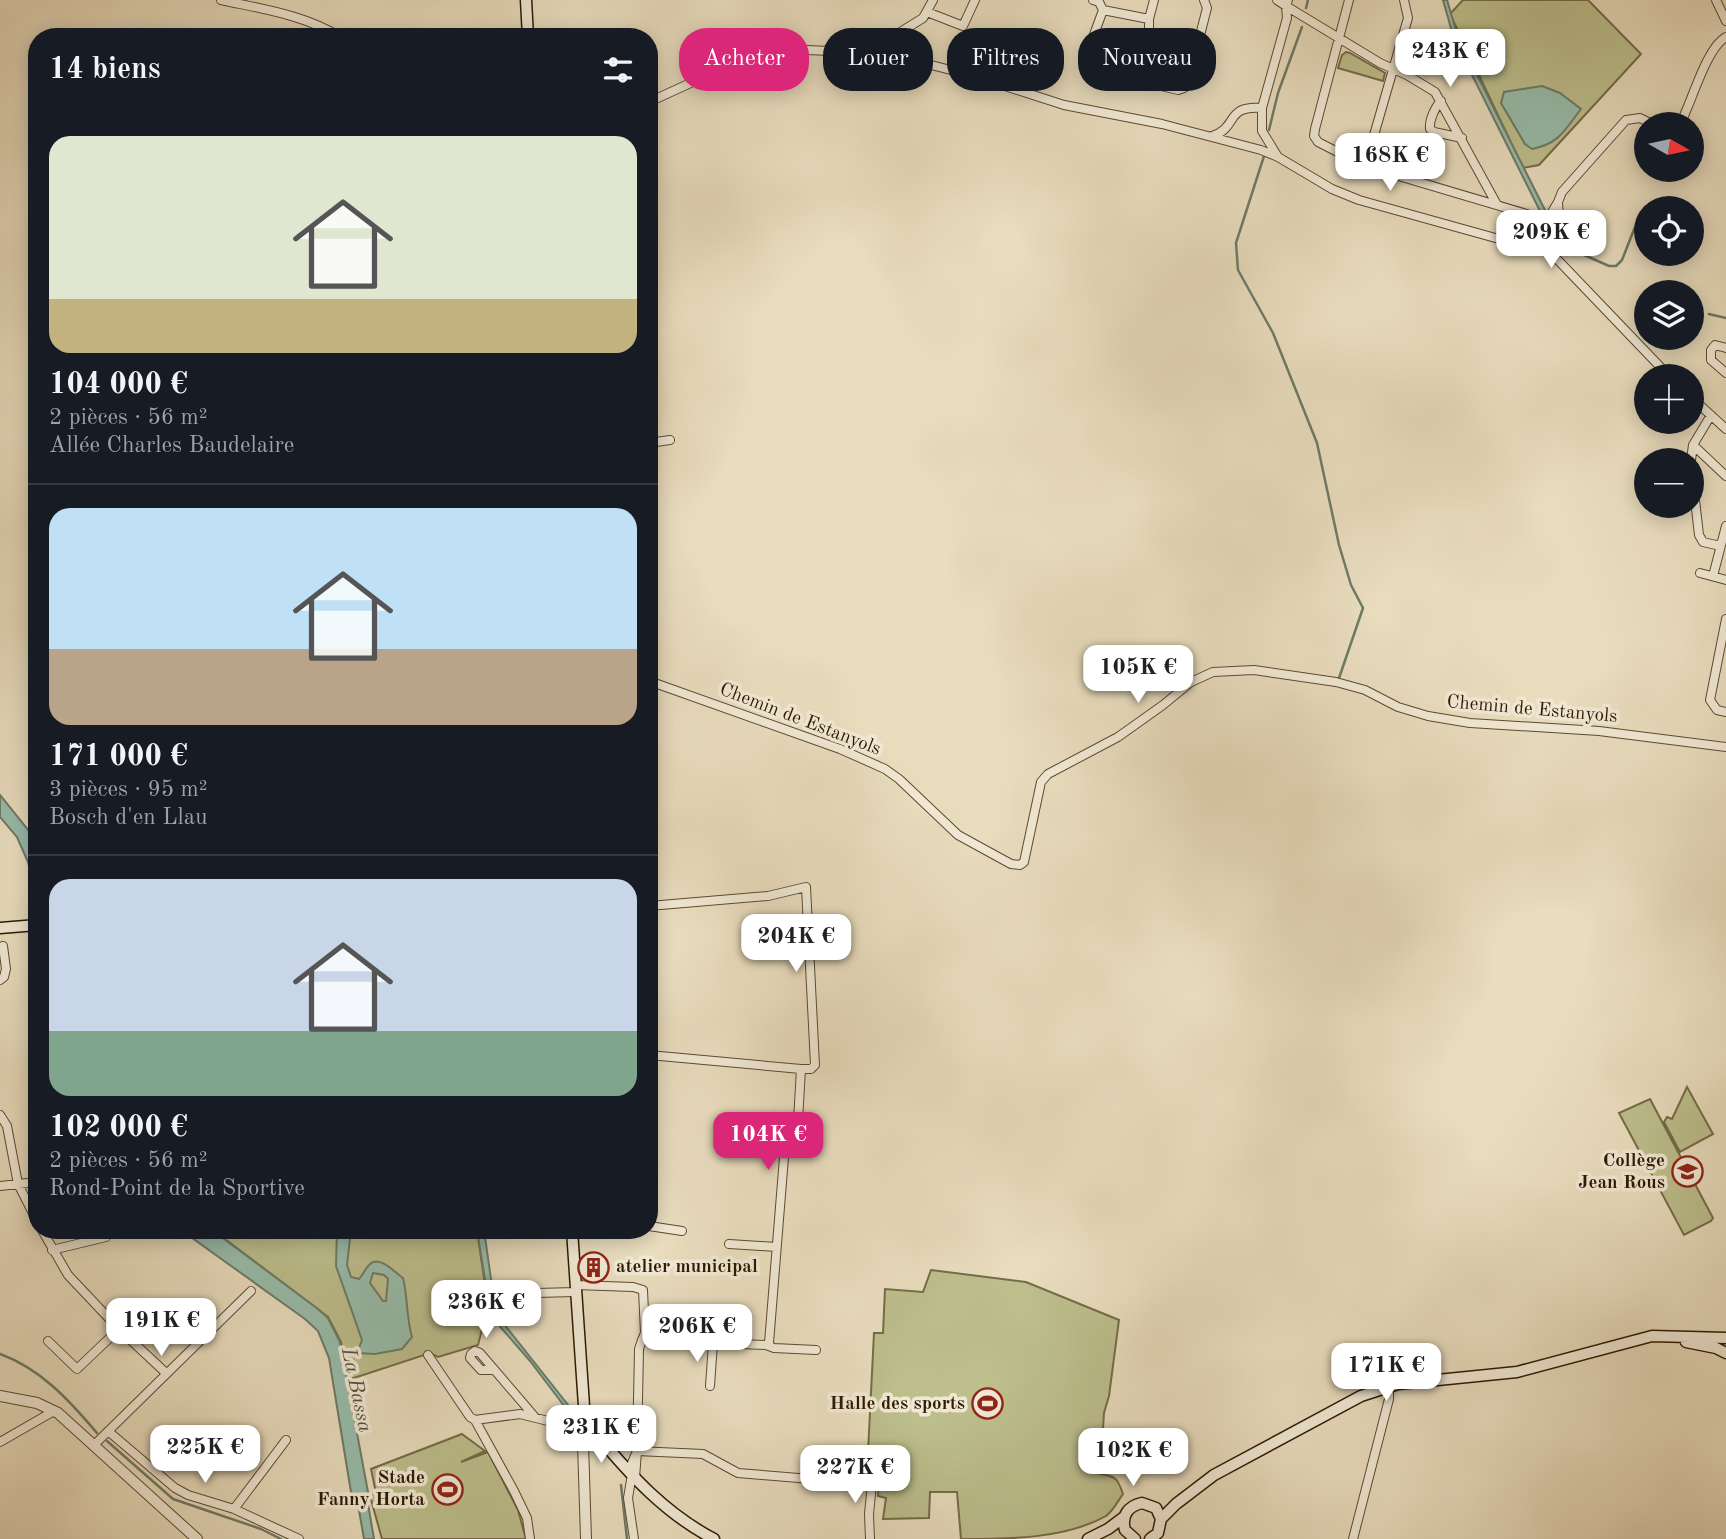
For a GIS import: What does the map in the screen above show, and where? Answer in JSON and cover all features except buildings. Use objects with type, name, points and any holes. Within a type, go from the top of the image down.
[{"type":"main road","points":[[526,0],[528,28]]},
{"type":"main road","points":[[0,928],[28,926]]},
{"type":"main road","points":[[572,1239],[582,1394],[586,1400],[582,1427],[626,1463],[642,1487],[689,1526],[714,1539]]},
{"type":"main road","points":[[1159,1513],[1214,1475],[1361,1396],[1389,1386],[1424,1380],[1517,1372],[1652,1336],[1726,1338]]},
{"type":"main road","points":[[1628,1342],[1685,1342],[1716,1348],[1726,1353]]},
{"type":"main road","points":[[1088,1539],[1124,1517],[1134,1504],[1149,1504],[1159,1513]]},
{"type":"main road","points":[[1150,1539],[1158,1533],[1159,1513]]},
{"type":"main road","points":[[1124,1517],[1125,1530]]},
{"type":"main road","points":[[1108,1529],[1125,1530],[1135,1539]]},
{"type":"street","points":[[221,0],[296,17],[326,28]]},
{"type":"street","points":[[909,28],[927,12],[933,0]]},
{"type":"street","points":[[927,12],[962,26],[975,0]]},
{"type":"street","points":[[1093,0],[1098,2],[1102,10],[1095,28]]},
{"type":"street","points":[[1149,28],[1154,0]]},
{"type":"street","points":[[1201,28],[1206,8],[1204,0]]},
{"type":"street","points":[[1277,0],[1287,3],[1339,38],[1435,92],[1496,203]]},
{"type":"street","points":[[1349,0],[1314,136],[1318,142],[1364,166],[1496,203],[1530,215],[1543,223],[1550,240],[1548,249],[1658,364]]},
{"type":"street","points":[[1364,166],[1408,18],[1404,0]]},
{"type":"street","points":[[1716,0],[1726,21]]},
{"type":"street","points":[[1278,156],[1262,131],[1262,108],[1287,18],[1287,3]]},
{"type":"street","points":[[1102,10],[1149,19]]},
{"type":"street","points":[[1686,112],[1705,64],[1721,40],[1726,37]]},
{"type":"street","points":[[658,98],[754,54],[784,50],[823,51]]},
{"type":"street","points":[[933,65],[1064,105],[1162,124],[1240,144],[1278,156],[1332,189],[1359,200],[1527,246],[1563,234],[1559,219],[1562,192],[1626,120],[1634,119]]},
{"type":"street","points":[[1441,101],[1429,124],[1430,129],[1462,138]]},
{"type":"street","points":[[1209,137],[1220,134],[1238,111],[1248,107],[1262,108]]},
{"type":"street","points":[[1478,198],[1490,191]]},
{"type":"street","points":[[1517,244],[1526,243],[1559,202]]},
{"type":"street","points":[[1543,223],[1559,219]]},
{"type":"street","points":[[1726,348],[1715,345],[1711,350],[1711,360],[1726,373]]},
{"type":"street","points":[[1704,409],[1726,429]]},
{"type":"street","points":[[1693,448],[1710,415]]},
{"type":"street","points":[[658,442],[670,440]]},
{"type":"street","points":[[1693,445],[1726,475]]},
{"type":"street","points":[[1697,518],[1699,535],[1703,542],[1721,544]]},
{"type":"street","points":[[1713,576],[1726,526]]},
{"type":"street","points":[[1700,573],[1726,580]]},
{"type":"street","points":[[1726,619],[1710,700],[1717,710],[1726,712]]},
{"type":"street","name":"Chemin de Estanyols","points":[[658,684],[827,744],[885,769],[958,835],[1011,864],[1020,865],[1024,862],[1041,782],[1048,774],[1118,737],[1192,681],[1213,672],[1254,670],[1336,682],[1366,691],[1398,707],[1428,716],[1470,723],[1599,731],[1726,747]]},
{"type":"street","points":[[658,905],[768,896],[806,887],[815,1065],[811,1069],[801,1069],[658,1056]]},
{"type":"street","points":[[0,980],[4,978],[6,969],[3,946]]},
{"type":"street","points":[[766,1345],[769,1343],[785,1145],[797,1121],[801,1069]]},
{"type":"street","points":[[0,1115],[7,1126],[18,1184],[28,1203]]},
{"type":"street","points":[[0,1186],[28,1183]]},
{"type":"street","points":[[658,1227],[682,1231]]},
{"type":"street","points":[[46,1239],[68,1275],[119,1329],[166,1373]]},
{"type":"street","points":[[52,1250],[98,1239]]},
{"type":"street","points":[[729,1244],[776,1247]]},
{"type":"street","points":[[497,1294],[633,1287],[643,1290],[645,1333],[639,1349],[636,1451],[628,1498],[634,1539]]},
{"type":"street","points":[[93,1446],[251,1291]]},
{"type":"street","points":[[48,1341],[77,1369],[119,1329]]},
{"type":"street","points":[[642,1340],[766,1345],[774,1348],[816,1350]]},
{"type":"street","points":[[710,1386],[713,1343]]},
{"type":"street","points":[[428,1355],[470,1417],[475,1420],[527,1518],[530,1539]]},
{"type":"street","points":[[494,1370],[534,1416]]},
{"type":"street","points":[[1353,1539],[1390,1399],[1389,1386]]},
{"type":"street","points":[[0,1395],[54,1411],[197,1539]]},
{"type":"street","points":[[0,1443],[54,1411]]},
{"type":"street","points":[[475,1420],[520,1414],[582,1427],[586,1539]]},
{"type":"street","points":[[108,1431],[174,1488],[234,1509],[299,1539]]},
{"type":"street","points":[[234,1509],[286,1440]]},
{"type":"street","points":[[636,1451],[703,1454],[738,1473],[872,1484]]},
{"type":"street","points":[[870,1539],[869,1514],[873,1473]]},
{"type":"shaded area","points":[[1443,0],[1447,0],[1458,37],[1545,210],[1541,213],[1454,39]]},
{"type":"shaded area","points":[[1463,0],[1588,0],[1641,54],[1539,165],[1523,168],[1450,14]]},
{"type":"shaded area","points":[[1346,52],[1385,73],[1383,81],[1338,68],[1342,55]]},
{"type":"shaded area","points":[[1542,86],[1560,93],[1581,109],[1555,140],[1532,149],[1525,144],[1501,103],[1504,92]]},
{"type":"shaded area","points":[[0,795],[28,830],[28,862],[17,837],[0,817]]},
{"type":"shaded area","points":[[1687,1087],[1713,1134],[1680,1152],[1664,1122],[1667,1117],[1672,1119]]},
{"type":"shaded area","points":[[1650,1099],[1713,1218],[1684,1235],[1619,1113]]},
{"type":"shaded area","points":[[194,1239],[224,1239],[328,1318],[340,1342],[374,1539],[364,1539],[357,1499],[351,1492],[329,1358],[318,1331]]},
{"type":"shaded area","points":[[225,1239],[478,1239],[488,1306],[478,1345],[438,1357],[430,1353],[348,1380],[341,1342],[328,1317]]},
{"type":"shaded area","points":[[337,1239],[350,1239],[347,1265],[351,1277],[359,1279],[369,1265],[377,1262],[386,1265],[403,1278],[412,1337],[402,1349],[375,1354],[357,1353],[362,1340],[336,1266]],"holes":[[[373,1273],[384,1275],[388,1279],[386,1301],[383,1301],[370,1283]]]},
{"type":"shaded area","points":[[478,1239],[485,1239],[496,1314],[572,1410],[571,1415],[496,1322],[489,1304]]},
{"type":"shaded area","name":"Halle des sports","points":[[931,1270],[1026,1282],[1119,1320],[1109,1396],[1104,1413],[1100,1474],[1116,1479],[1123,1494],[1106,1516],[1090,1524],[1055,1533],[1017,1538],[961,1539],[957,1492],[930,1492],[929,1518],[883,1519],[886,1498],[878,1496],[880,1473],[867,1472],[874,1333],[883,1333],[885,1289],[923,1292]]},
{"type":"shaded area","name":"Stade Fanny Horta","points":[[462,1434],[485,1451],[461,1462],[488,1452],[518,1510],[526,1539],[382,1539],[370,1496],[376,1493],[371,1469]]},
{"type":"waterway","points":[[1306,8],[1308,0]]},
{"type":"waterway","points":[[1269,130],[1278,93],[1302,27]]},
{"type":"waterway","points":[[1264,156],[1236,243],[1238,270],[1273,333],[1317,443],[1339,545],[1351,585],[1363,608],[1338,681]]},
{"type":"waterway","points":[[1551,225],[1554,233]]},
{"type":"waterway","points":[[1582,254],[1609,266],[1616,266],[1622,260],[1634,230]]},
{"type":"waterway","points":[[1709,314],[1726,318]]},
{"type":"waterway","points":[[0,1354],[15,1360],[41,1377],[65,1397],[97,1433]]},
{"type":"waterway","points":[[107,1441],[173,1499],[261,1529],[281,1539]]},
{"type":"waterway","points":[[621,1485],[627,1539]]},
{"type":"place","name":"Collège Jean Rous","points":[[1688,1172]]},
{"type":"place","name":"atelier municipal","points":[[593,1267]]},
{"type":"place","name":"Halle des sports","points":[[988,1404]]},
{"type":"place","name":"Stade Fanny Horta","points":[[448,1489]]},
{"type":"water label","name":"La Bassa","points":[[356,1390]]}]
